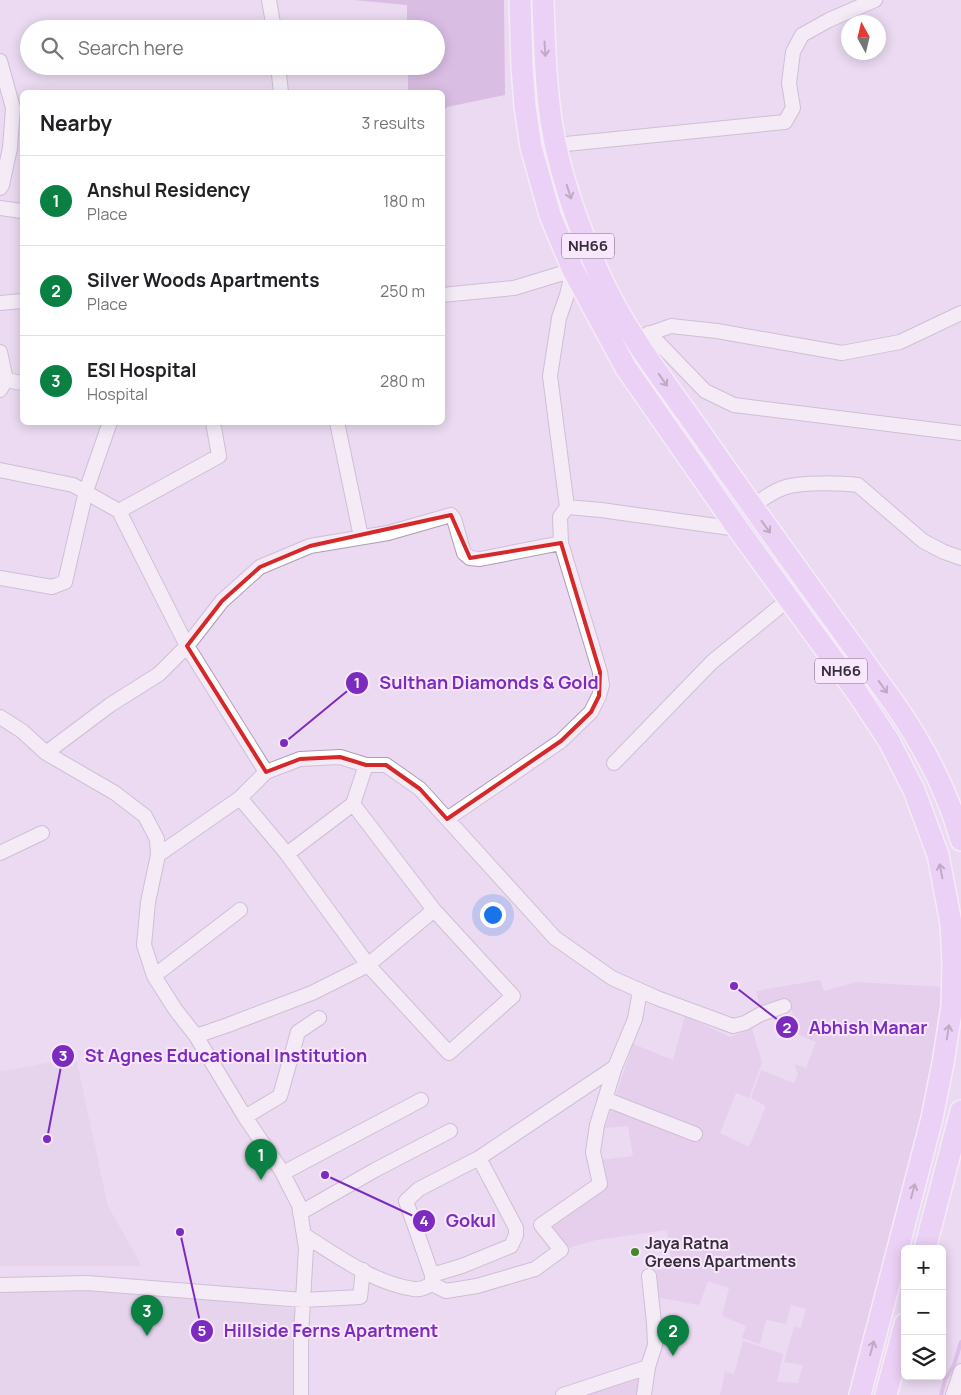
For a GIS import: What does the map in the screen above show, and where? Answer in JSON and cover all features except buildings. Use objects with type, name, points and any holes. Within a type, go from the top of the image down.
[{"type":"highway","name":"NH66","points":[[520,0],[522,66],[531,147],[550,215],[573,270],[626,368],[738,529],[858,694],[889,742],[914,790],[938,855],[951,923],[953,964],[952,1006],[932,1118],[860,1395]]},
{"type":"highway","name":"NH66","points":[[543,0],[549,106],[556,145],[567,187],[600,277],[642,336],[752,507],[920,740],[940,782],[961,840]]},
{"type":"highway","points":[[926,1245],[961,1111]]},
{"type":"highway","points":[[886,1395],[902,1335]]},
{"type":"street","points":[[269,0],[272,20]]},
{"type":"street","points":[[556,145],[785,122],[793,108],[790,83],[793,52],[802,35],[875,0]]},
{"type":"street","points":[[0,61],[13,108],[10,148],[0,188]]},
{"type":"street","points":[[279,75],[281,90]]},
{"type":"street","points":[[0,208],[20,211]]},
{"type":"street","points":[[445,295],[514,288],[573,270]]},
{"type":"street","points":[[448,819],[561,741],[591,712],[602,685],[600,672],[561,543],[560,517],[567,507],[550,376],[559,318],[573,270]]},
{"type":"street","points":[[0,303],[20,301]]},
{"type":"street","points":[[642,336],[671,326],[717,331],[842,353],[900,342],[961,313]]},
{"type":"street","points":[[642,336],[706,391],[734,405],[961,433]]},
{"type":"street","points":[[0,352],[3,385],[20,383]]},
{"type":"street","points":[[0,578],[52,587],[65,582],[86,491],[109,425]]},
{"type":"street","points":[[119,511],[219,456],[214,425]]},
{"type":"street","points":[[338,425],[361,537]]},
{"type":"street","points":[[0,470],[72,484],[119,511],[187,646],[266,772]]},
{"type":"street","points":[[752,507],[768,495],[786,487],[805,484],[858,485],[923,541],[961,558]]},
{"type":"street","points":[[567,507],[738,529]]},
{"type":"street","points":[[46,752],[110,705],[159,674],[187,646],[222,601],[260,567],[310,546],[388,533],[451,515],[454,519],[464,553],[470,558],[480,559],[561,543]]},
{"type":"street","points":[[614,762],[712,662],[789,599]]},
{"type":"street","points":[[0,717],[22,731],[46,752],[115,793],[145,816],[157,839],[158,855],[148,902],[144,945],[154,976],[175,1009],[196,1036],[283,1173],[299,1205],[306,1248],[301,1395]]},
{"type":"street","points":[[158,855],[240,798],[266,772],[300,759],[340,757],[366,765],[386,766],[420,789],[555,938],[612,978],[733,1026],[745,1023],[761,1014],[784,1006]]},
{"type":"street","points":[[287,854],[352,804],[366,765]]},
{"type":"street","points":[[240,798],[287,854],[368,965],[449,1053],[513,996],[434,910],[352,804]]},
{"type":"street","points":[[0,853],[42,834]]},
{"type":"street","points":[[154,976],[240,910]]},
{"type":"street","points":[[196,1036],[312,993],[368,965],[434,910]]},
{"type":"street","points":[[615,1067],[480,1158],[418,1189],[406,1201],[432,1280],[446,1291],[476,1286],[534,1269],[561,1250],[542,1225],[600,1184],[593,1152],[596,1125],[615,1067],[635,1019],[640,990]]},
{"type":"street","points":[[246,1117],[280,1096],[298,1032],[319,1018]]},
{"type":"street","points":[[605,1099],[694,1134]]},
{"type":"street","points":[[283,1173],[421,1100]]},
{"type":"street","points":[[300,1213],[450,1130]]},
{"type":"street","points":[[304,1235],[386,1282],[415,1289],[425,1288],[432,1280],[511,1246],[514,1242],[516,1228],[480,1158]]},
{"type":"street","points":[[0,1285],[95,1283],[303,1300],[360,1296],[363,1270]]},
{"type":"street","points":[[644,1395],[648,1367],[655,1345],[649,1276]]},
{"type":"street","points":[[563,1395],[648,1367]]},
{"type":"street","points":[[953,1395],[961,1371]]},
{"type":"highlighted area","points":[[451,515],[470,558],[561,543],[600,672],[599,696],[591,712],[561,741],[447,819],[420,789],[386,765],[366,765],[340,757],[300,759],[266,772],[187,646],[222,601],[260,567],[310,546]]},
{"type":"shaded area","points":[[354,0],[504,0],[505,95],[447,107],[445,110],[445,90],[408,90],[408,75],[445,75],[445,20],[407,20],[407,5]]},
{"type":"shaded area","points":[[820,980],[824,991],[856,982],[942,987],[939,1036],[929,1089],[899,1210],[849,1395],[720,1395],[725,1372],[734,1374],[743,1341],[783,1354],[777,1382],[798,1383],[803,1365],[784,1362],[794,1327],[801,1328],[806,1309],[791,1305],[786,1324],[766,1320],[760,1344],[742,1338],[746,1326],[722,1316],[729,1288],[708,1281],[699,1305],[655,1297],[652,1271],[672,1268],[667,1230],[596,1240],[565,1249],[546,1225],[604,1186],[601,1160],[633,1156],[628,1126],[605,1128],[633,1044],[673,1060],[685,1016],[730,1037],[752,1029],[762,1062],[749,1098],[736,1093],[720,1133],[749,1147],[766,1106],[751,1098],[761,1070],[794,1083],[798,1074],[794,1064],[806,1068],[816,1042],[790,1031],[784,1015],[793,1013],[788,1001],[760,1008],[756,991]]},
{"type":"shaded area","points":[[76,1058],[108,1206],[142,1266],[0,1266],[0,1071]]},
{"type":"shaded area","points":[[65,1289],[197,1298],[296,1309],[293,1362],[294,1395],[0,1395],[0,1292]]},
{"type":"shaded area","points":[[642,1373],[641,1395],[573,1395]]},
{"type":"waterway","points":[[941,1395],[945,1380],[954,1365],[961,1342]]},
{"type":"place","name":"Sulthan Diamonds & Gold","points":[[284,743]]},
{"type":"place","name":"Abhish Manar","points":[[734,986]]},
{"type":"place","name":"St Agnes Educational Institution","points":[[47,1139]]},
{"type":"place","name":"Gokul","points":[[325,1175]]},
{"type":"place","name":"Anshul Residency","points":[[261,1180]]},
{"type":"place","name":"Hillside Ferns Apartment","points":[[180,1232]]},
{"type":"place","name":"Jaya Ratna Greens Apartments","points":[[635,1252]]},
{"type":"place","name":"ESI Hospital","points":[[147,1336]]},
{"type":"place","name":"Silver Woods Apartments","points":[[673,1356]]}]
